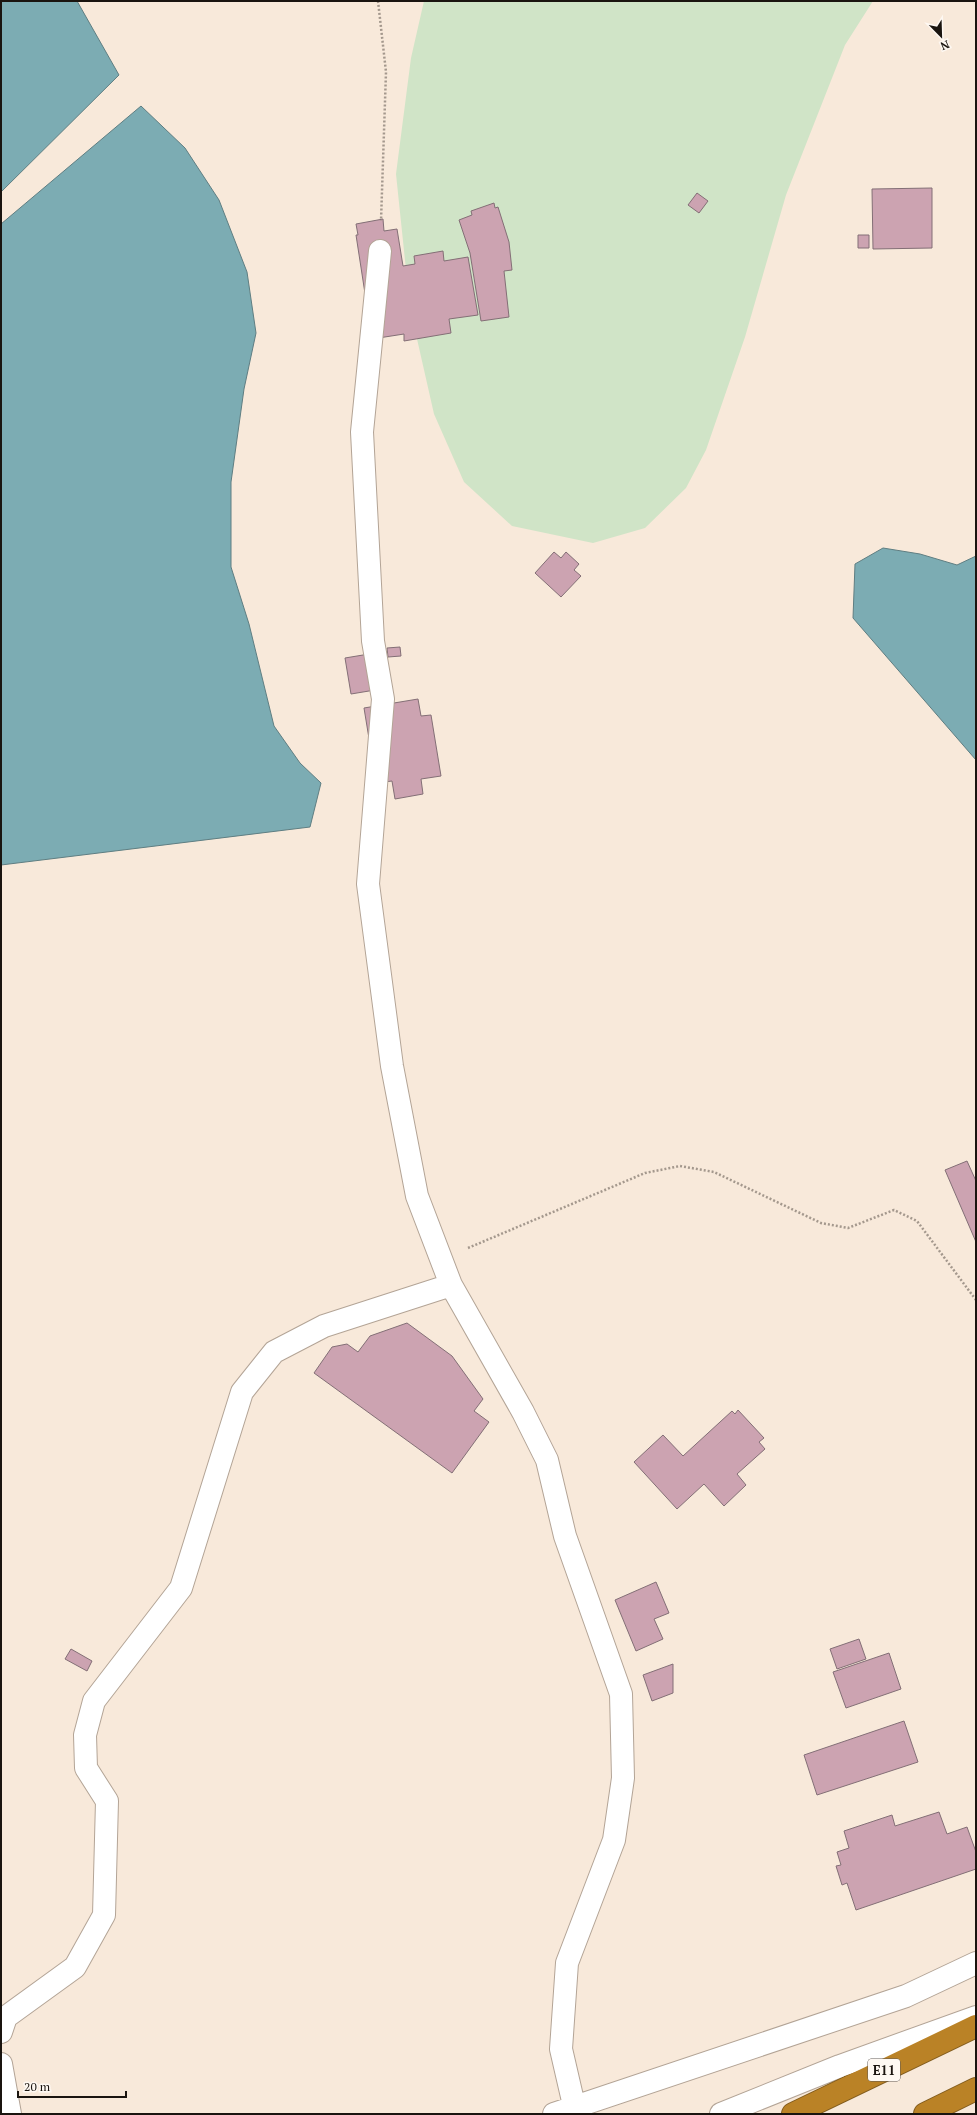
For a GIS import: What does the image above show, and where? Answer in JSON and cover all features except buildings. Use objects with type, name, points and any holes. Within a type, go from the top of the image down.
[{"type":"highway","name":"E11","points":[[792,2114],[976,2026]]},
{"type":"highway","points":[[925,2114],[976,2089]]},
{"type":"street","points":[[380,251],[362,432],[373,641],[384,700],[368,884],[392,1066],[417,1196],[451,1285],[523,1412],[547,1460],[565,1536],[621,1694],[623,1778],[614,1840],[567,1963],[561,2049],[568,2111],[906,1996],[976,1963]]},
{"type":"street","points":[[1,2032],[6,2017],[75,1967],[104,1915],[107,1801],[86,1768],[85,1736],[94,1701],[181,1588],[242,1392],[274,1352],[324,1326],[451,1285]]},
{"type":"street","points":[[721,2114],[840,2066],[976,2017]]},
{"type":"street","points":[[1,2064],[10,2114]]},
{"type":"path","points":[[378,1],[386,72],[380,251]]},
{"type":"path","points":[[441,1259],[645,1173],[680,1166],[714,1172],[821,1223],[848,1228],[894,1210],[917,1221],[976,1300]]},
{"type":"green space","points":[[424,1],[873,1],[845,45],[786,195],[745,337],[706,450],[686,488],[645,528],[593,543],[512,526],[464,482],[434,414],[410,308],[396,174],[411,58]]},
{"type":"water","points":[[1,1],[77,1],[119,75],[1,192]]},
{"type":"water","points":[[141,106],[185,148],[219,200],[247,272],[256,333],[244,389],[231,482],[231,567],[249,624],[274,726],[300,763],[321,783],[310,827],[1,865],[1,224]]},
{"type":"water","points":[[883,548],[920,554],[957,565],[976,556],[976,760],[853,618],[855,564]]}]
